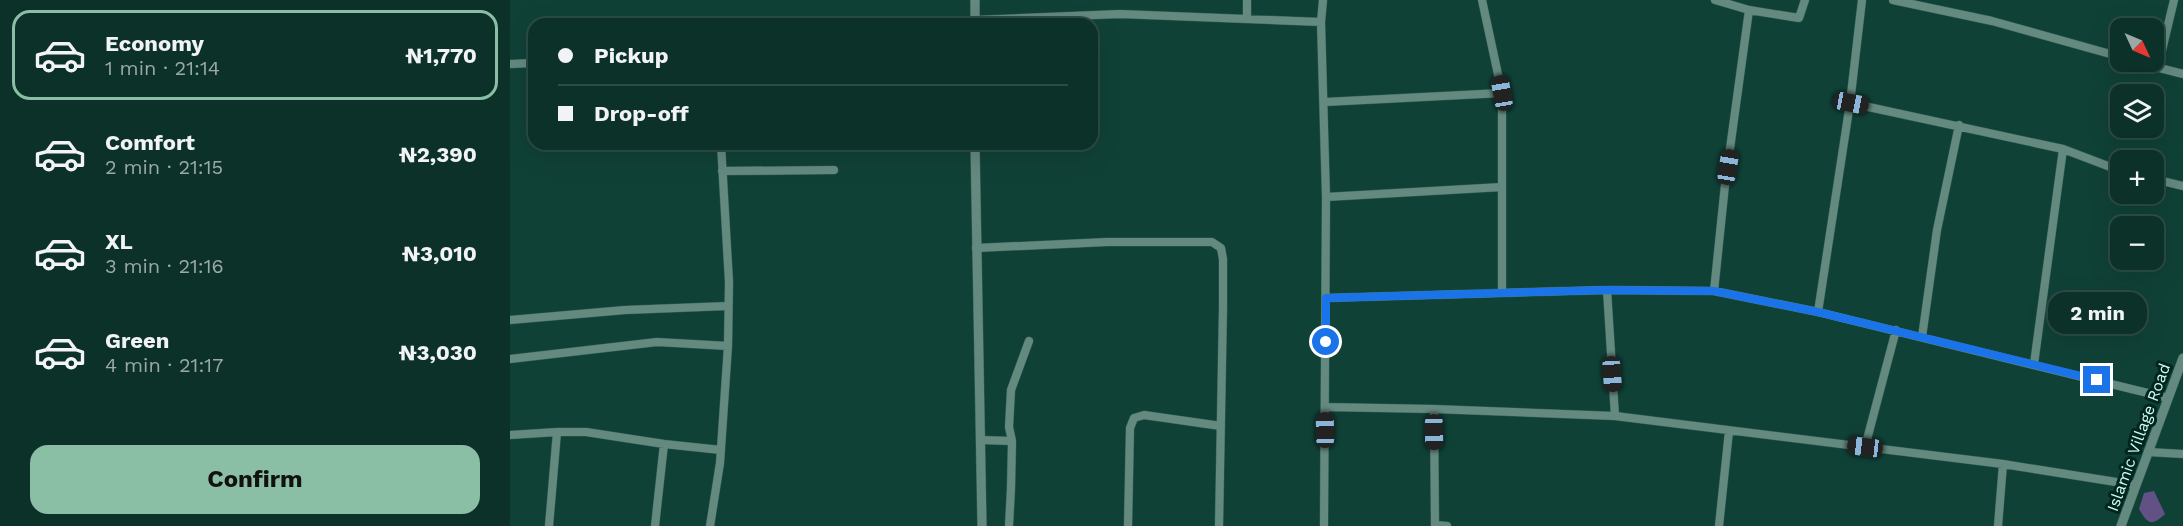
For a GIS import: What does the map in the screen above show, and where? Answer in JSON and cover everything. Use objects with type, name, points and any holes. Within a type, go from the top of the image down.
[{"type":"street","points":[[975,0],[975,18]]},
{"type":"street","points":[[1246,18],[1247,0]]},
{"type":"street","points":[[1323,0],[1321,22],[1326,197],[1324,526]]},
{"type":"street","points":[[1482,0],[1502,93],[1502,292]]},
{"type":"street","points":[[1715,0],[1749,10],[1799,18],[1805,0]]},
{"type":"street","points":[[1818,312],[1851,103],[1863,0]]},
{"type":"street","points":[[1893,0],[1992,21],[2110,54]]},
{"type":"street","points":[[2164,42],[2174,0]]},
{"type":"street","points":[[1714,291],[1725,185],[1749,10]]},
{"type":"street","points":[[1048,18],[1120,14],[1321,22]]},
{"type":"street","points":[[510,64],[528,63]]},
{"type":"street","points":[[2164,69],[2183,74]]},
{"type":"street","points":[[1325,102],[1502,93]]},
{"type":"street","points":[[1851,103],[2063,149],[2110,167]]},
{"type":"street","points":[[1922,337],[1937,230],[1959,125]]},
{"type":"street","points":[[2034,364],[2063,149]]},
{"type":"street","points":[[710,526],[722,450],[728,346],[721,150]]},
{"type":"street","points":[[975,150],[982,526]]},
{"type":"street","points":[[722,171],[834,170]]},
{"type":"street","points":[[2164,181],[2183,186]]},
{"type":"street","points":[[1326,197],[1502,187]]},
{"type":"street","points":[[976,248],[1107,242],[1212,242],[1221,248],[1223,259],[1220,526]]},
{"type":"street","points":[[1607,290],[1615,416]]},
{"type":"street","points":[[1326,298],[1607,290],[1714,291],[1896,330],[2168,398]]},
{"type":"street","points":[[510,320],[625,310],[728,306]]},
{"type":"street","points":[[1865,447],[1896,330]]},
{"type":"street","points":[[1009,526],[1011,390],[1029,341]]},
{"type":"street","points":[[510,359],[657,342],[728,346]]},
{"type":"street","name":"Islamic Village Road","points":[[2121,526],[2183,358]]},
{"type":"street","points":[[1325,407],[1615,416],[2003,464],[2135,485]]},
{"type":"street","points":[[1434,409],[1436,526],[1447,526]]},
{"type":"street","points":[[1128,526],[1130,428],[1134,418],[1144,415],[1221,426]]},
{"type":"street","points":[[1719,526],[1730,430]]},
{"type":"street","points":[[549,526],[557,432]]},
{"type":"street","points":[[510,435],[586,432],[722,450]]},
{"type":"street","points":[[980,440],[1012,441]]},
{"type":"street","points":[[655,526],[664,444]]},
{"type":"street","points":[[2148,452],[2183,454]]},
{"type":"street","points":[[1998,526],[2003,464]]},
{"type":"shaded area","points":[[2154,491],[2165,514],[2157,521],[2150,522],[2139,509],[2144,493]]},
{"type":"route","points":[[1326,342],[1326,298],[1607,290],[1714,291],[1818,312],[2097,380]]}]
